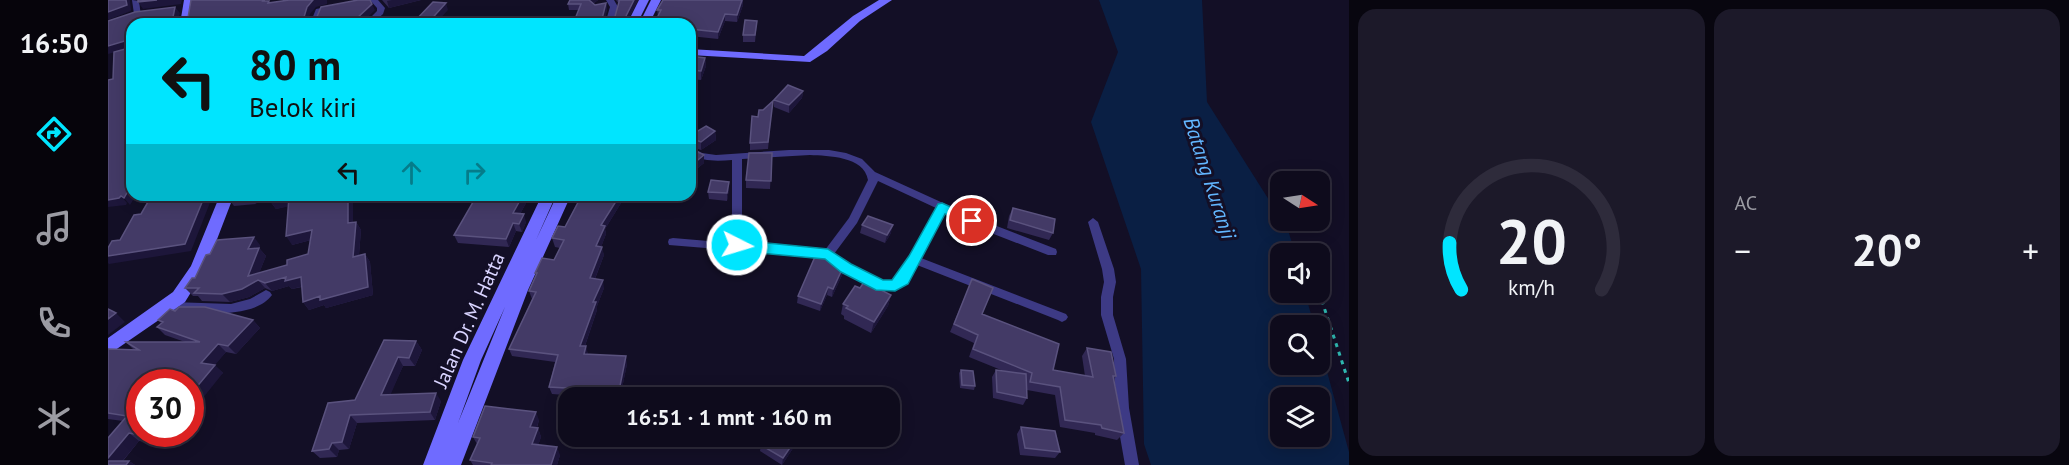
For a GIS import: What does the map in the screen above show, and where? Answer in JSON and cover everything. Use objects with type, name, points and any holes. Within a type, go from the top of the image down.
[{"type":"main road","points":[[635,18],[644,0]]},
{"type":"main road","points":[[647,18],[656,0]]},
{"type":"main road","points":[[696,52],[806,60],[823,50],[867,10],[887,0]]},
{"type":"main road","points":[[108,348],[179,297],[198,268],[225,201]]},
{"type":"main road","name":"Jalan Dr. M. Hatta","points":[[433,465],[477,371],[547,201]]},
{"type":"main road","name":"Jalan Dr. M. Hatta","points":[[451,465],[477,371],[520,290],[561,201]]},
{"type":"street","points":[[364,2],[374,0],[381,8],[374,18]]},
{"type":"street","points":[[610,0],[614,12],[612,18]]},
{"type":"street","points":[[135,1],[138,15]]},
{"type":"street","points":[[176,10],[188,4]]},
{"type":"street","points":[[315,18],[321,10],[344,6]]},
{"type":"street","points":[[696,154],[700,156],[736,158],[838,154],[859,161],[872,174],[942,207],[1052,252]]},
{"type":"street","points":[[736,158],[737,245]]},
{"type":"street","points":[[828,254],[853,220],[871,187],[872,174]]},
{"type":"street","points":[[673,242],[737,245],[828,254],[846,268],[882,286],[895,285],[902,280],[915,260],[942,207]]},
{"type":"street","points":[[1093,222],[1108,269],[1110,282],[1107,315],[1120,359],[1122,408],[1132,465]]},
{"type":"street","points":[[915,260],[1062,317]]},
{"type":"street","points":[[168,307],[230,310],[250,305],[266,295]]},
{"type":"path","points":[[1322,303],[1349,383]]},
{"type":"water","name":"Batang Kuranji","points":[[1099,0],[1202,0],[1207,102],[1270,202],[1270,231],[1288,231],[1292,243],[1270,243],[1270,303],[1308,303],[1311,315],[1270,315],[1270,375],[1328,375],[1349,452],[1349,465],[1151,465],[1144,444],[1141,269],[1091,122],[1118,52]]},
{"type":"building","points":[[108,0],[126,0],[127,5],[108,12]]},
{"type":"building","points":[[191,0],[264,0],[269,1],[268,3],[313,0],[307,7],[305,18],[188,18]]},
{"type":"building","points":[[358,0],[370,0],[372,4],[357,18],[316,18],[321,7]]},
{"type":"building","points":[[570,0],[589,0],[595,5],[606,3],[602,18],[575,18],[581,4],[568,4]]},
{"type":"building","points":[[619,0],[634,0],[625,18],[615,18]]},
{"type":"building","points":[[663,0],[742,0],[737,15],[725,14],[718,32],[696,30],[696,18],[657,18],[661,10],[657,10]]},
{"type":"building","points":[[433,2],[446,3],[432,18],[418,18]]},
{"type":"building","points":[[175,7],[175,18],[126,18],[126,41],[108,46],[108,21],[135,12]]},
{"type":"building","points":[[745,20],[757,21],[755,35],[743,35]]},
{"type":"building","points":[[126,49],[126,194],[124,198],[121,196],[108,200],[108,80],[113,79],[114,52]]},
{"type":"building","points":[[696,57],[705,58],[701,71],[696,71]]},
{"type":"building","points":[[788,85],[803,91],[789,105],[774,100]]},
{"type":"building","points":[[773,101],[768,142],[750,143],[752,116],[758,117],[759,110],[763,110]]},
{"type":"building","points":[[706,126],[715,131],[701,142],[696,140],[696,130]]},
{"type":"building","points":[[696,151],[704,155],[696,162]]},
{"type":"building","points":[[749,153],[772,153],[771,181],[746,180]]},
{"type":"building","points":[[711,180],[729,182],[727,193],[708,192]]},
{"type":"building","points":[[149,201],[203,201],[185,244],[108,256],[108,248],[112,241],[120,240],[134,215],[141,214]]},
{"type":"building","points":[[289,201],[348,201],[348,223],[356,222],[353,257],[365,254],[368,287],[320,300],[320,296],[303,302],[301,277],[285,281],[286,277],[265,283],[258,280],[242,289],[222,294],[194,293],[199,288],[185,288],[192,278],[195,278],[206,255],[210,254],[217,240],[254,237],[248,249],[259,248],[248,276],[287,265],[287,260],[308,254],[312,230],[286,236]]},
{"type":"building","points":[[474,201],[520,201],[513,213],[524,214],[519,224],[513,223],[506,239],[454,235]]},
{"type":"building","points":[[579,201],[616,201],[601,225],[605,226],[596,246],[602,247],[590,278],[603,280],[593,302],[596,302],[580,346],[586,346],[584,354],[626,356],[620,387],[549,387],[558,355],[509,349],[536,292],[529,291],[542,258],[554,260],[564,240],[552,238],[558,226],[565,227]]},
{"type":"building","points":[[1013,208],[1055,219],[1053,233],[1010,220]]},
{"type":"building","points":[[959,213],[974,221],[963,230],[950,221]]},
{"type":"building","points":[[868,216],[893,225],[887,235],[862,225]]},
{"type":"building","points":[[817,252],[832,257],[844,265],[833,289],[828,287],[821,304],[798,296]]},
{"type":"building","points":[[972,279],[993,288],[982,314],[1059,344],[1053,370],[1093,377],[1087,348],[1111,352],[1116,376],[1113,376],[1124,433],[1102,428],[1101,425],[1065,420],[1060,387],[1030,382],[1032,373],[973,349],[978,335],[954,324]]},
{"type":"building","points":[[871,280],[882,285],[879,289],[891,295],[874,322],[846,308],[848,306],[843,304],[855,286],[860,288],[864,282],[868,284]]},
{"type":"building","points":[[179,307],[205,307],[253,320],[228,346],[218,344],[201,363],[215,365],[204,378],[204,369],[126,369],[126,416],[108,413],[108,349],[139,350],[126,342],[200,342],[157,327],[163,322],[158,320],[170,309],[175,311]]},
{"type":"building","points":[[108,309],[116,313],[108,319]]},
{"type":"building","points":[[384,340],[416,341],[409,358],[398,357],[381,395],[436,393],[430,412],[350,415],[342,442],[332,443],[329,449],[312,451],[328,403],[355,400]]},
{"type":"building","points":[[961,370],[973,371],[975,386],[962,385]]},
{"type":"building","points":[[996,370],[1026,374],[1027,398],[997,392]]},
{"type":"building","points":[[485,406],[536,412],[530,427],[538,428],[532,444],[557,447],[551,465],[491,465],[492,463],[470,460],[480,438],[473,437]]},
{"type":"building","points":[[126,417],[126,437],[108,458],[108,438]]},
{"type":"building","points":[[1021,427],[1055,431],[1060,452],[1025,448]]},
{"type":"building","points":[[764,447],[790,447],[783,458]]},
{"type":"building","points":[[108,461],[129,461],[126,465],[108,465]]},
{"type":"route","points":[[737,245],[828,254],[846,268],[882,286],[895,285],[902,280],[915,260],[942,207],[972,221]]}]
